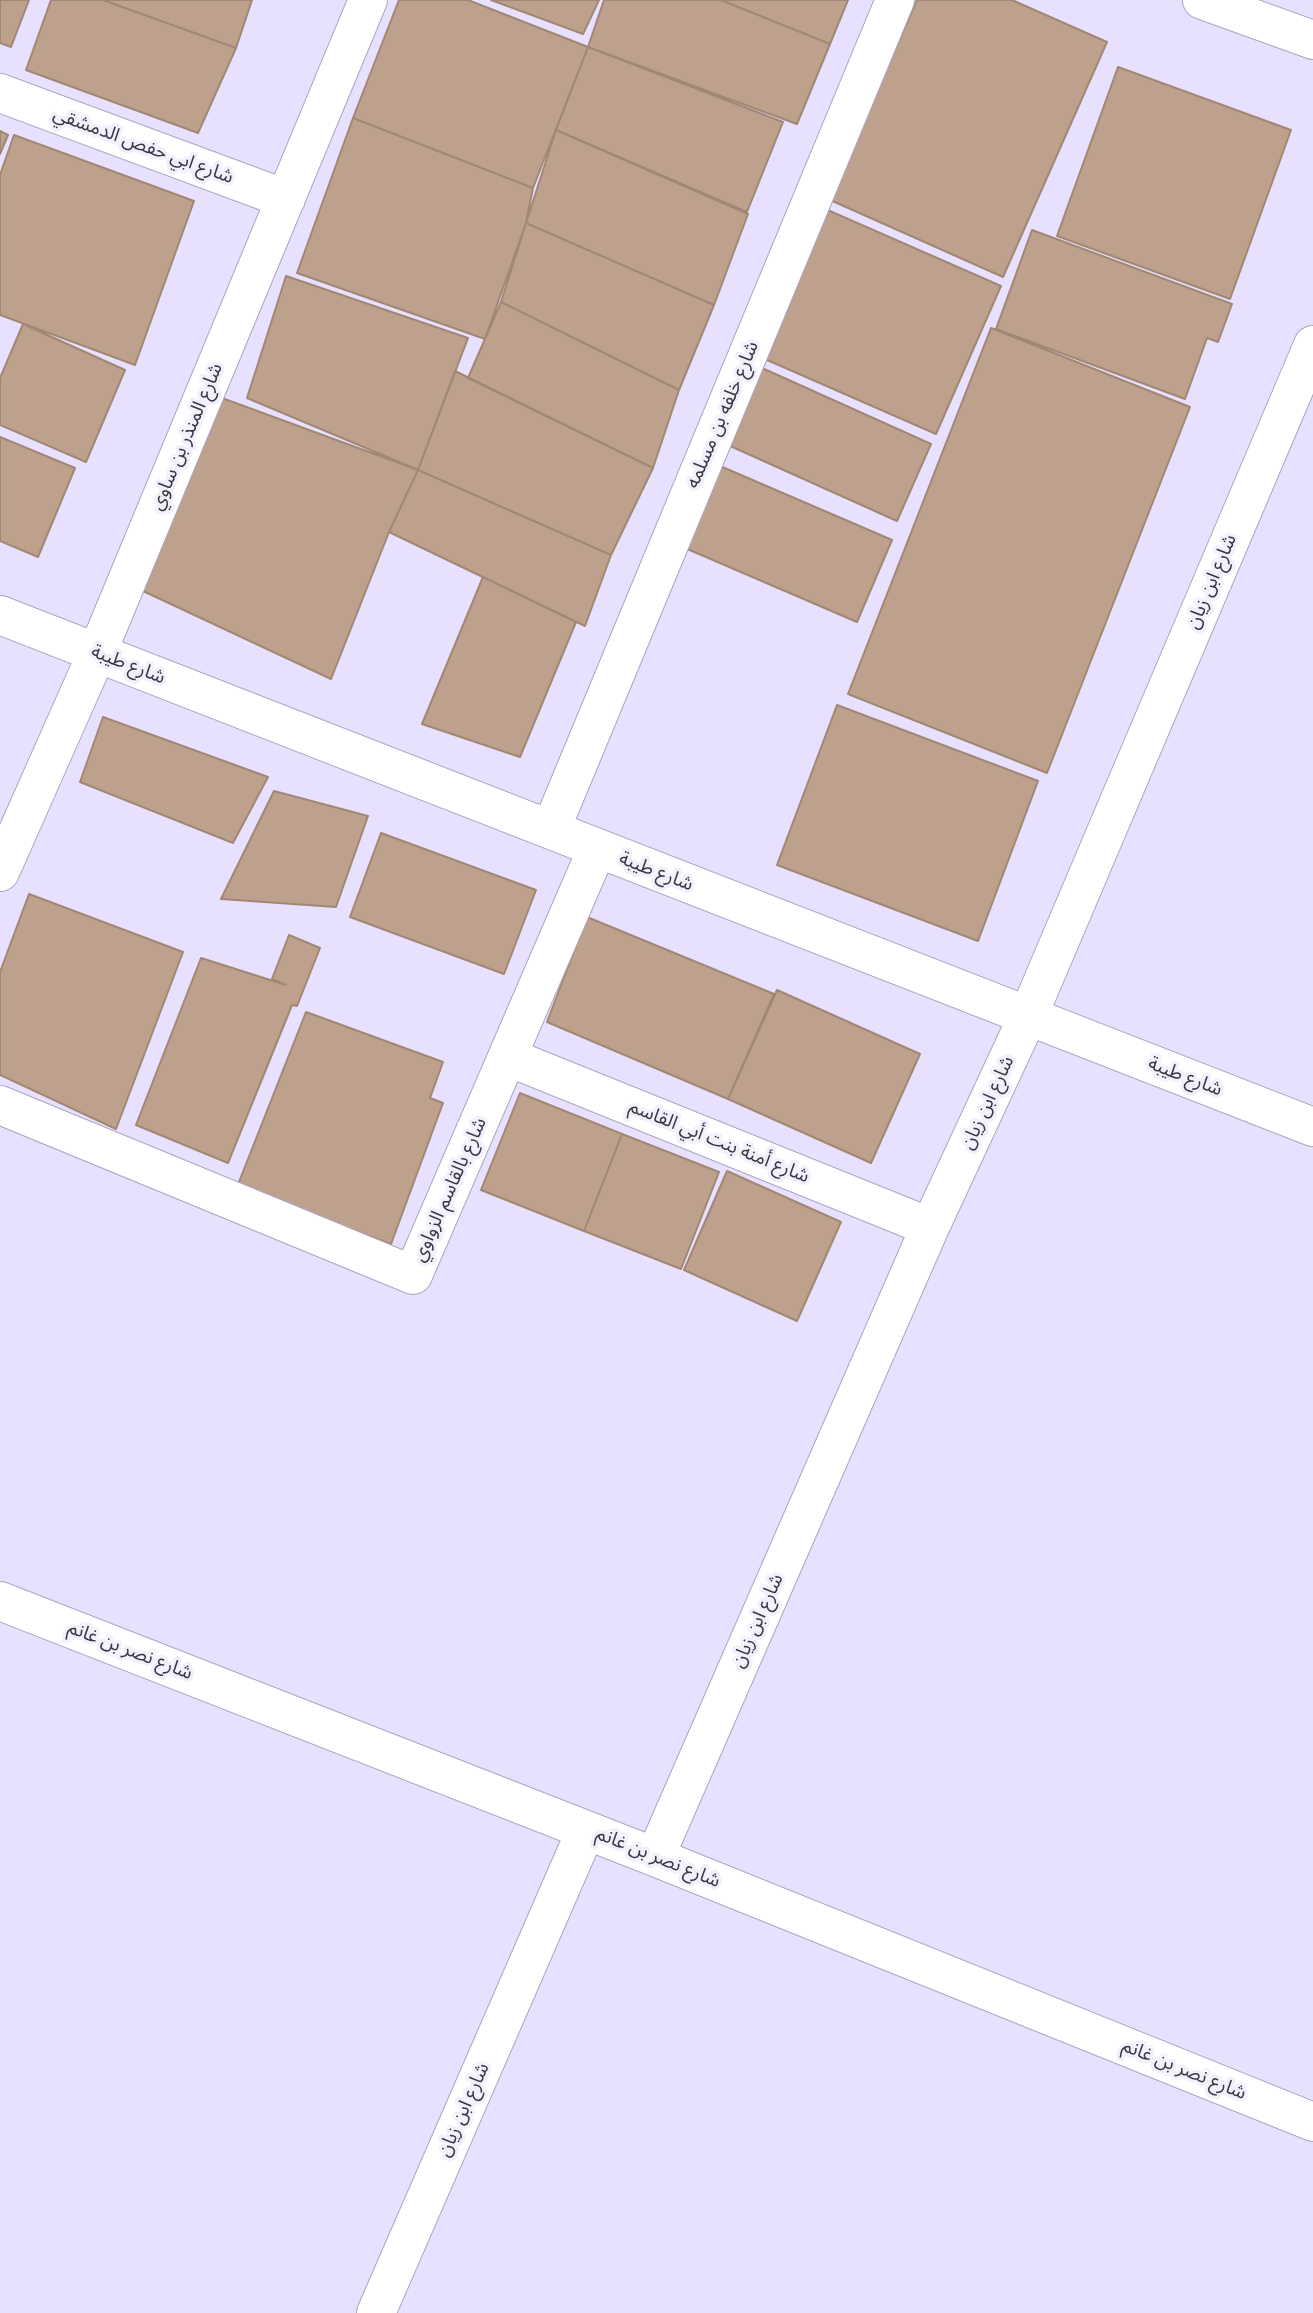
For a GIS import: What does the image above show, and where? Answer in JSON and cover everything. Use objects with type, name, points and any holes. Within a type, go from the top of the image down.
[{"type":"street","name":"شارع المنذر بن ساوي","points":[[0,872],[97,653],[368,0]]},
{"type":"street","name":"شارع خلفه بن مسلمه","points":[[551,830],[895,0]]},
{"type":"street","points":[[1202,0],[1313,40]]},
{"type":"street","name":"شارع ابي حفص الدمشقي","points":[[0,93],[286,200]]},
{"type":"street","name":"شارع ابن زيان","points":[[655,1857],[930,1227],[1028,1016],[1313,345]]},
{"type":"street","name":"شارع طيبة","points":[[0,615],[1313,1127]]},
{"type":"street","name":"شارع بالقاسم الزواوي","points":[[0,1105],[413,1275],[597,849]]},
{"type":"street","name":"شارع أمنة بنت أبي القاسم","points":[[508,1057],[930,1227]]},
{"type":"street","name":"شارع نصر بن غانم","points":[[0,1601],[655,1857],[1313,2122]]},
{"type":"street","name":"شارع ابن زيان","points":[[376,2313],[586,1830]]},
{"type":"building","points":[[0,0],[29,0],[11,47],[0,43]]},
{"type":"building","points":[[51,0],[103,0],[236,48],[198,133],[26,70]]},
{"type":"building","points":[[103,0],[252,0],[236,48]]},
{"type":"building","points":[[399,0],[468,0],[588,47],[533,188],[353,118]]},
{"type":"building","points":[[491,0],[599,0],[583,34]]},
{"type":"building","points":[[604,0],[721,0],[830,44],[797,124],[588,47]]},
{"type":"building","points":[[721,0],[848,0],[830,44]]},
{"type":"building","points":[[917,0],[1012,0],[1107,42],[1003,277],[828,199]]},
{"type":"building","points":[[588,47],[783,122],[747,212],[556,130]]},
{"type":"building","points":[[1118,67],[1291,130],[1230,299],[1057,236]]},
{"type":"building","points":[[353,118],[533,188],[526,223],[485,339],[297,273]]},
{"type":"building","points":[[556,130],[748,214],[714,305],[526,223]]},
{"type":"building","points":[[0,131],[8,135],[0,154]]},
{"type":"building","points":[[14,135],[194,201],[135,365],[0,315],[0,175]]},
{"type":"building","points":[[823,208],[1001,286],[936,434],[758,356]]},
{"type":"building","points":[[526,223],[714,305],[679,390],[501,302]]},
{"type":"building","points":[[1032,230],[1232,304],[1218,342],[1207,338],[1185,399],[996,329]]},
{"type":"building","points":[[286,276],[468,338],[418,470],[247,398]]},
{"type":"building","points":[[501,302],[679,390],[653,468],[468,378]]},
{"type":"building","points":[[23,324],[125,370],[86,462],[0,425],[0,378]]},
{"type":"building","points":[[991,328],[1190,407],[1047,773],[848,694]]},
{"type":"building","points":[[762,368],[931,444],[897,521],[728,445]]},
{"type":"building","points":[[455,371],[653,468],[611,555],[418,470]]},
{"type":"building","points":[[222,398],[418,470],[389,532],[331,679],[143,591]]},
{"type":"building","points":[[0,437],[75,468],[38,557],[0,541]]},
{"type":"building","points":[[720,466],[892,540],[857,622],[685,548]]},
{"type":"building","points":[[418,470],[611,555],[585,626],[389,532]]},
{"type":"building","points":[[483,577],[576,622],[520,757],[422,724]]},
{"type":"building","points":[[837,705],[1038,781],[978,941],[777,865]]},
{"type":"building","points":[[103,717],[268,777],[233,843],[80,782]]},
{"type":"building","points":[[274,791],[368,816],[336,907],[221,899]]},
{"type":"building","points":[[381,833],[536,890],[504,974],[350,917]]},
{"type":"building","points":[[29,894],[183,952],[116,1129],[0,1075],[0,972]]},
{"type":"building","points":[[587,917],[774,994],[728,1099],[547,1022]]},
{"type":"building","points":[[289,935],[320,948],[297,1006],[292,1005],[228,1163],[136,1125],[201,958],[286,985],[272,979]]},
{"type":"building","points":[[777,990],[920,1054],[871,1163],[728,1099]]},
{"type":"building","points":[[306,1012],[443,1062],[430,1098],[443,1103],[391,1244],[237,1187]]},
{"type":"building","points":[[520,1093],[622,1134],[584,1231],[481,1190]]},
{"type":"building","points":[[622,1134],[719,1172],[681,1269],[584,1231]]},
{"type":"building","points":[[727,1171],[841,1222],[797,1321],[684,1270]]}]
